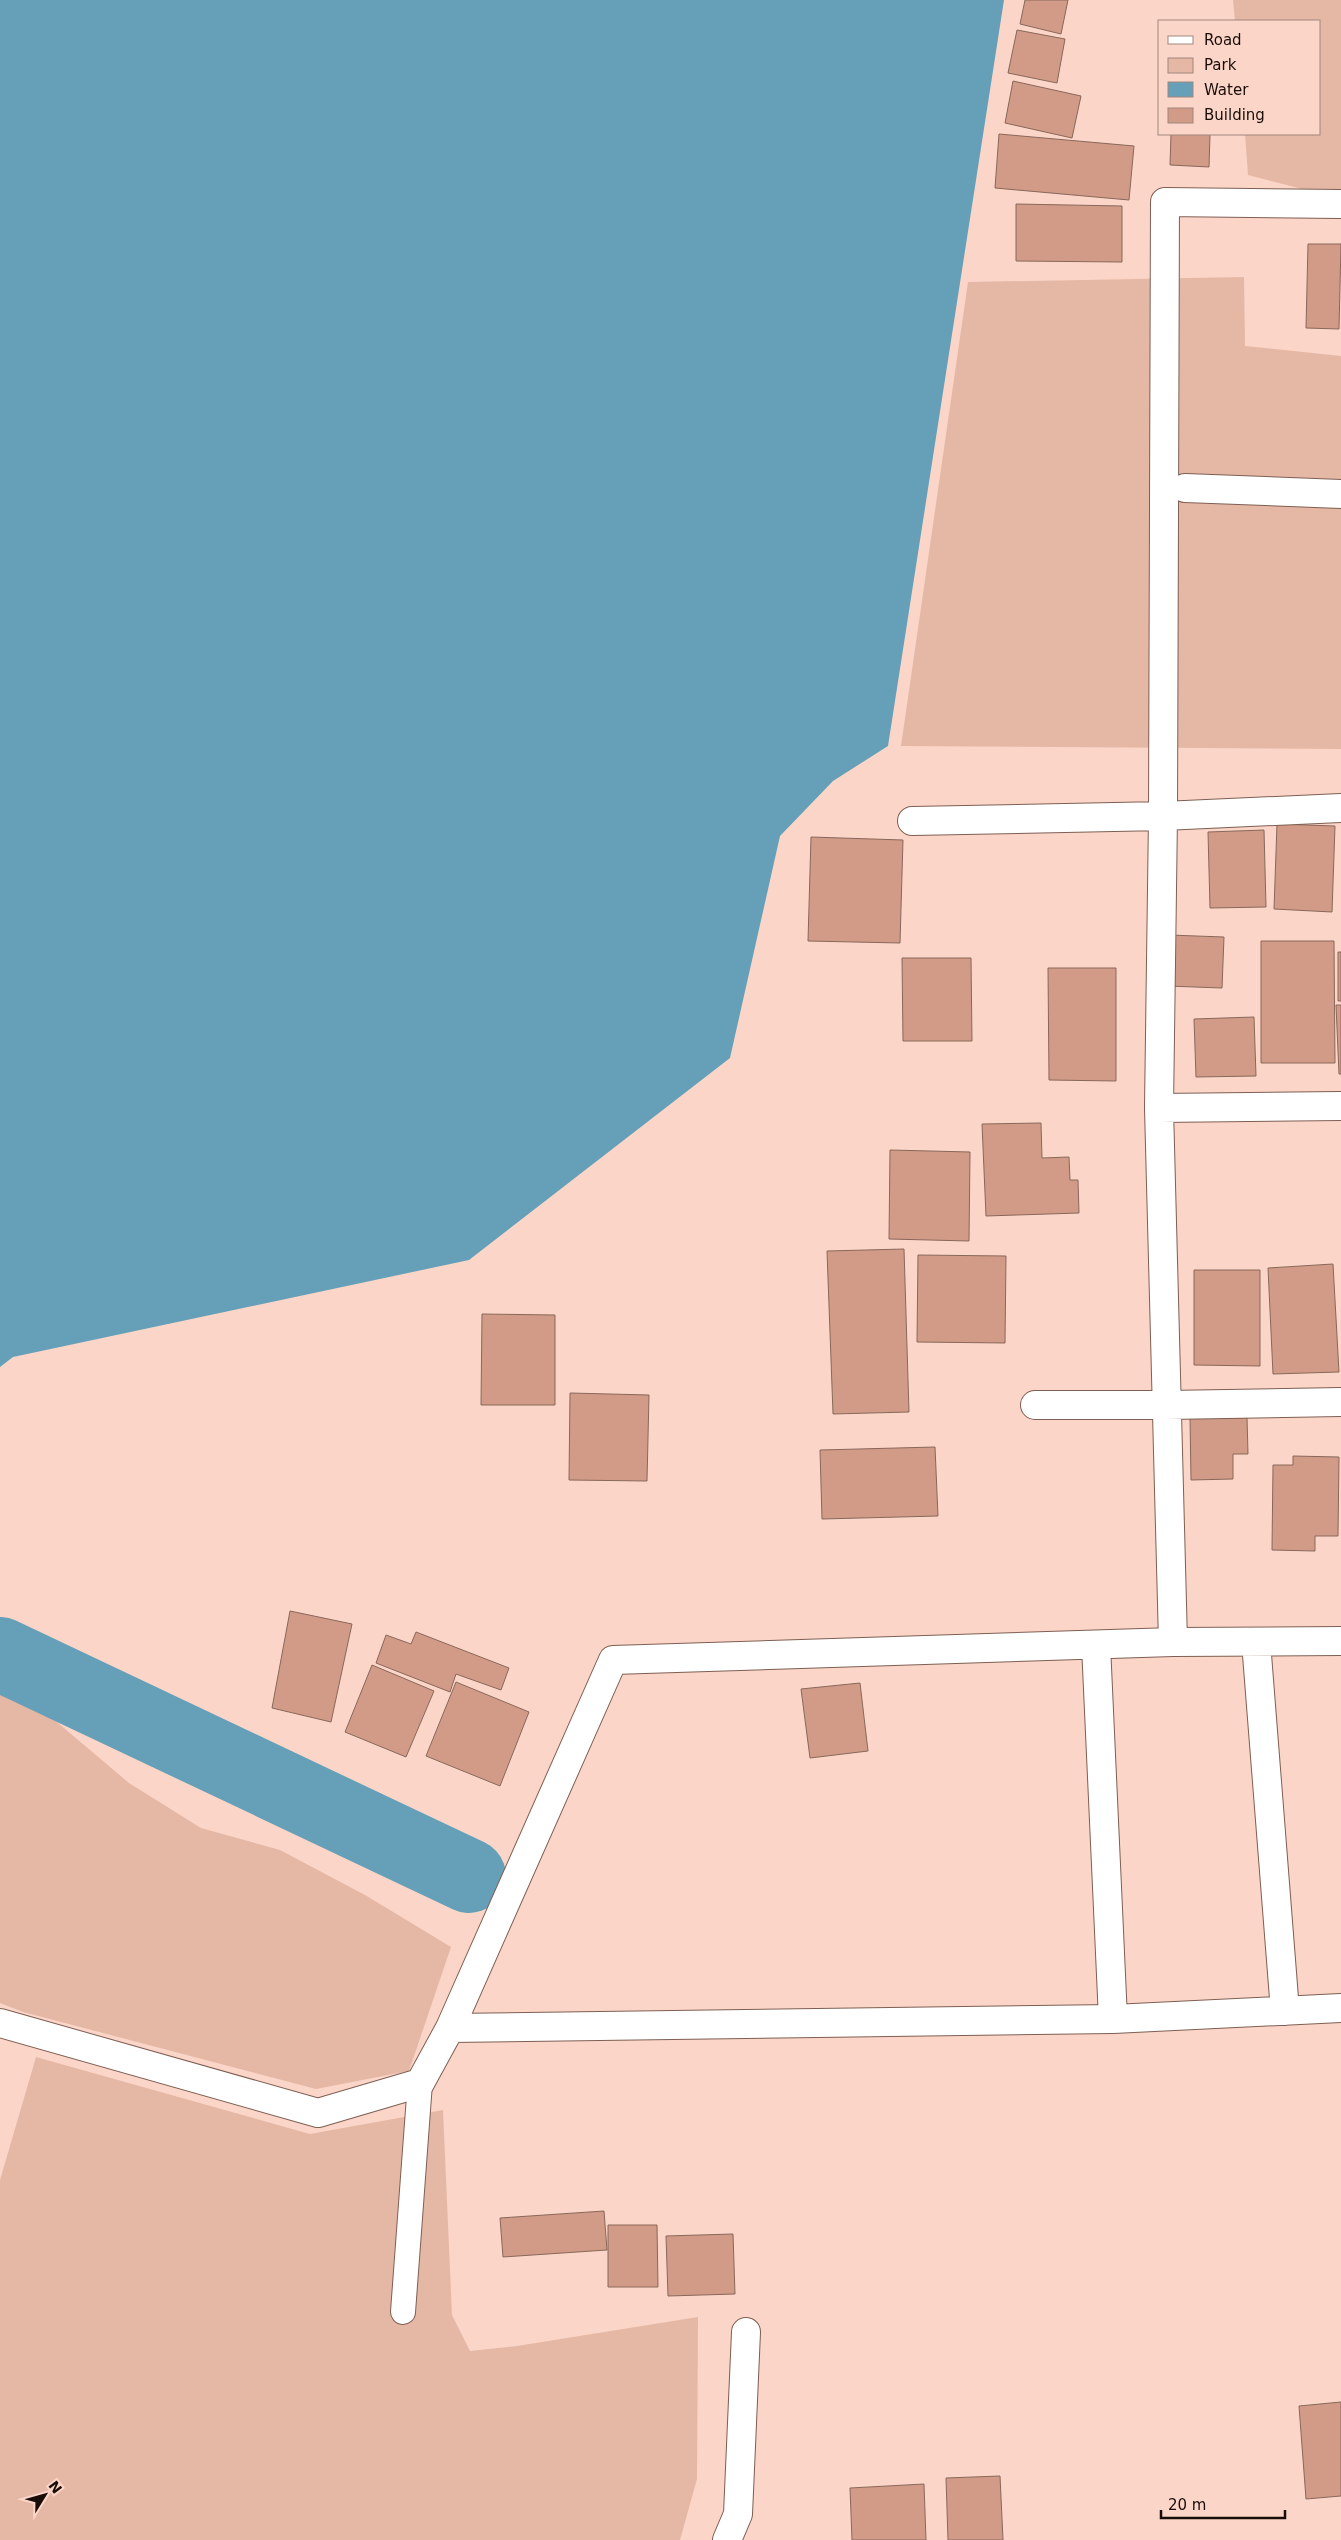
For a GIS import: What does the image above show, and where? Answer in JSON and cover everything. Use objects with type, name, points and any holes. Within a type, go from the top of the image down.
[{"type":"street","points":[[1173,1642],[1159,1108],[1163,816],[1165,202],[1341,204]]},
{"type":"street","points":[[1185,488],[1341,494]]},
{"type":"street","points":[[912,821],[1163,816],[1341,808]]},
{"type":"street","points":[[1159,1108],[1341,1106]]},
{"type":"street","points":[[1035,1405],[1341,1402]]},
{"type":"street","points":[[0,2024],[318,2113],[420,2083],[450,2028],[613,1660],[1173,1642],[1341,1641]]},
{"type":"street","points":[[1256,1642],[1285,2011]]},
{"type":"street","points":[[1096,1645],[1113,2019]]},
{"type":"street","points":[[450,2028],[1113,2019],[1341,2008]]},
{"type":"street","points":[[727,2540],[738,2514],[746,2332]]},
{"type":"lane","points":[[403,2312],[420,2083]]},
{"type":"green space","points":[[1233,0],[1341,0],[1341,199],[1248,175],[1245,135],[1321,135],[1321,20],[1235,20]]},
{"type":"green space","points":[[1244,277],[1245,346],[1341,356],[1341,749],[901,746],[968,282]]},
{"type":"green space","points":[[0,1681],[12,1684],[129,1783],[201,1828],[280,1850],[365,1895],[451,1947],[409,2071],[316,2089],[23,2012],[0,2003]]},
{"type":"green space","points":[[36,2057],[310,2134],[443,2110],[452,2315],[470,2351],[517,2346],[698,2317],[697,2479],[680,2540],[0,2540],[0,2180]]},
{"type":"water","points":[[0,0],[1004,0],[888,746],[833,781],[780,836],[730,1058],[469,1260],[13,1357],[0,1367]]},
{"type":"building","points":[[1025,0],[1068,0],[1061,34],[1020,24]]},
{"type":"building","points":[[1017,30],[1065,39],[1057,83],[1008,73]]},
{"type":"building","points":[[1013,81],[1081,96],[1072,138],[1005,123]]},
{"type":"building","points":[[999,134],[1134,146],[1129,200],[995,188]]},
{"type":"building","points":[[1171,135],[1210,135],[1209,167],[1170,165]]},
{"type":"building","points":[[1016,204],[1122,206],[1122,262],[1016,261]]},
{"type":"building","points":[[1308,244],[1341,244],[1339,329],[1306,328]]},
{"type":"building","points":[[1277,824],[1335,826],[1332,912],[1274,909]]},
{"type":"building","points":[[1264,830],[1266,907],[1210,908],[1208,832]]},
{"type":"building","points":[[811,837],[903,840],[900,943],[808,941]]},
{"type":"building","points":[[1169,935],[1224,937],[1222,988],[1167,986]]},
{"type":"building","points":[[1261,941],[1334,941],[1335,1063],[1261,1063]]},
{"type":"building","points":[[1338,952],[1341,952],[1341,1001],[1338,1001]]},
{"type":"building","points":[[902,958],[971,958],[972,1041],[903,1041]]},
{"type":"building","points":[[1048,968],[1116,968],[1116,1081],[1049,1080]]},
{"type":"building","points":[[1336,1005],[1341,1005],[1341,1074],[1339,1074]]},
{"type":"building","points":[[1254,1017],[1256,1076],[1196,1077],[1194,1019]]},
{"type":"building","points":[[1041,1123],[1042,1158],[1069,1157],[1070,1180],[1078,1180],[1079,1213],[986,1216],[982,1124]]},
{"type":"building","points":[[890,1150],[970,1152],[969,1241],[889,1239]]},
{"type":"building","points":[[904,1249],[909,1412],[833,1414],[827,1251]]},
{"type":"building","points":[[918,1255],[1006,1256],[1005,1343],[917,1342]]},
{"type":"building","points":[[1333,1264],[1339,1372],[1273,1374],[1268,1268]]},
{"type":"building","points":[[1194,1270],[1260,1270],[1260,1366],[1194,1365]]},
{"type":"building","points":[[482,1314],[555,1315],[555,1405],[481,1405]]},
{"type":"building","points":[[570,1393],[649,1395],[647,1481],[569,1480]]},
{"type":"building","points":[[1247,1417],[1248,1454],[1233,1454],[1233,1479],[1191,1480],[1190,1418]]},
{"type":"building","points":[[935,1447],[938,1516],[822,1519],[820,1450]]},
{"type":"building","points":[[1293,1456],[1339,1457],[1338,1536],[1315,1536],[1315,1551],[1272,1550],[1273,1465],[1293,1465]]},
{"type":"building","points":[[290,1611],[352,1624],[331,1722],[272,1708]]},
{"type":"building","points":[[416,1632],[509,1668],[501,1690],[456,1674],[450,1692],[376,1663],[386,1635],[411,1644]]},
{"type":"building","points":[[372,1665],[434,1691],[406,1757],[345,1732]]},
{"type":"building","points":[[456,1682],[529,1712],[500,1786],[426,1756]]},
{"type":"building","points":[[860,1683],[868,1751],[810,1758],[801,1689]]},
{"type":"building","points":[[604,2211],[607,2250],[503,2257],[500,2218]]},
{"type":"building","points":[[608,2225],[657,2225],[658,2287],[608,2287]]},
{"type":"building","points":[[733,2234],[735,2294],[668,2296],[666,2236]]},
{"type":"building","points":[[1341,2402],[1341,2496],[1306,2499],[1299,2406]]},
{"type":"building","points":[[1000,2476],[1003,2540],[948,2540],[946,2478]]},
{"type":"building","points":[[924,2484],[926,2540],[852,2540],[850,2488]]},
{"type":"waterway","points":[[0,1654],[469,1876]]}]
